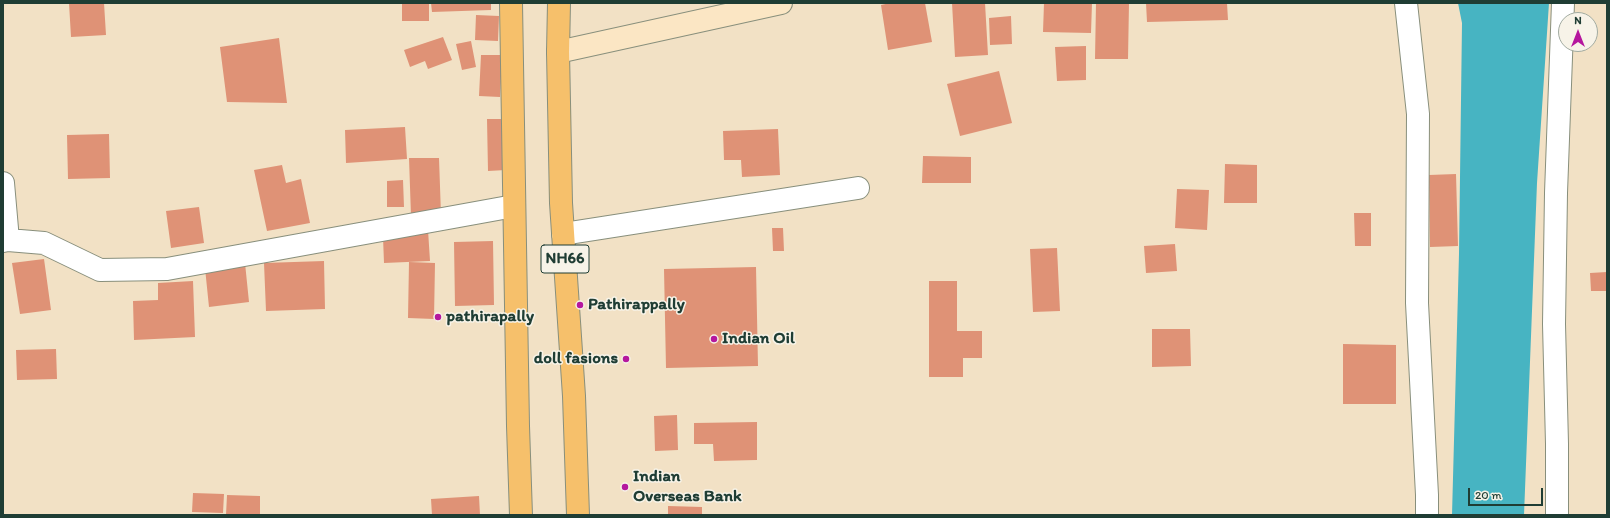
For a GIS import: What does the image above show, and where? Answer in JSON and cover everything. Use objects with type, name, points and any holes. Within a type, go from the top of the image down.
[{"type":"highway","points":[[511,3],[518,426],[521,515]]},
{"type":"highway","name":"NH66","points":[[559,3],[558,52],[563,234],[574,396],[578,515]]},
{"type":"main road","points":[[558,52],[781,3]]},
{"type":"street","points":[[1406,3],[1418,114],[1417,303],[1427,515]]},
{"type":"street","points":[[1557,515],[1554,324],[1556,193],[1563,3]]},
{"type":"street","points":[[3,183],[6,240],[44,243],[100,270],[167,269],[514,206]]},
{"type":"street","points":[[563,234],[858,188]]},
{"type":"water","points":[[1458,3],[1549,3],[1537,183],[1524,515],[1452,515],[1459,254],[1462,23]]},
{"type":"building","points":[[69,3],[104,3],[106,35],[71,37]]},
{"type":"building","points":[[402,3],[429,3],[429,21],[402,21]]},
{"type":"building","points":[[431,3],[491,3],[491,10],[432,12]]},
{"type":"building","points":[[890,3],[925,3],[932,42],[888,50],[881,5]]},
{"type":"building","points":[[952,3],[985,3],[988,55],[955,57]]},
{"type":"building","points":[[1044,3],[1092,3],[1091,33],[1043,32]]},
{"type":"building","points":[[1096,3],[1129,3],[1128,59],[1095,59]]},
{"type":"building","points":[[1146,3],[1227,3],[1228,20],[1147,22]]},
{"type":"building","points":[[476,15],[499,16],[498,41],[475,40]]},
{"type":"building","points":[[1011,16],[1012,44],[990,45],[989,18]]},
{"type":"building","points":[[443,37],[452,60],[428,69],[425,61],[410,67],[404,50]]},
{"type":"building","points":[[279,38],[287,103],[227,102],[220,47]]},
{"type":"building","points":[[471,41],[476,67],[462,70],[456,44]]},
{"type":"building","points":[[1086,46],[1086,80],[1057,81],[1055,47]]},
{"type":"building","points":[[481,55],[502,55],[500,97],[479,96]]},
{"type":"building","points":[[999,71],[1012,123],[960,136],[947,84]]},
{"type":"building","points":[[487,119],[504,119],[506,170],[488,171]]},
{"type":"building","points":[[405,127],[407,159],[346,163],[345,130]]},
{"type":"building","points":[[778,129],[780,175],[742,177],[741,160],[724,160],[723,131]]},
{"type":"building","points":[[109,134],[110,178],[68,179],[67,135]]},
{"type":"building","points":[[923,156],[971,157],[971,183],[922,183]]},
{"type":"building","points":[[409,158],[439,158],[441,215],[411,216]]},
{"type":"building","points":[[1225,164],[1257,165],[1257,203],[1224,203]]},
{"type":"building","points":[[282,165],[286,183],[301,179],[310,223],[267,231],[254,170]]},
{"type":"building","points":[[1456,174],[1458,246],[1430,247],[1429,175]]},
{"type":"building","points":[[403,180],[404,207],[387,207],[387,181]]},
{"type":"building","points":[[1177,189],[1209,190],[1207,230],[1175,228]]},
{"type":"building","points":[[199,207],[204,243],[171,248],[166,211]]},
{"type":"building","points":[[1354,213],[1371,213],[1371,246],[1355,246]]},
{"type":"building","points":[[772,228],[783,228],[784,251],[773,251]]},
{"type":"building","points":[[428,230],[430,261],[384,263],[383,237]]},
{"type":"building","points":[[493,241],[494,305],[455,306],[454,242]]},
{"type":"building","points":[[1175,244],[1177,271],[1146,273],[1144,246]]},
{"type":"building","points":[[1057,248],[1060,311],[1033,312],[1030,249]]},
{"type":"building","points":[[44,259],[51,310],[20,314],[12,263]]},
{"type":"building","points":[[324,261],[325,309],[266,311],[264,263]]},
{"type":"building","points":[[409,262],[435,263],[434,319],[408,318]]},
{"type":"building","points":[[245,263],[249,302],[209,307],[205,268]]},
{"type":"building","points":[[756,267],[758,366],[666,368],[664,269]]},
{"type":"building","points":[[1607,272],[1607,291],[1591,291],[1590,273]]},
{"type":"building","points":[[193,281],[195,337],[134,340],[133,301],[158,300],[158,283]]},
{"type":"building","points":[[929,281],[957,281],[957,331],[982,331],[982,358],[963,358],[963,377],[929,377]]},
{"type":"building","points":[[1152,329],[1190,329],[1191,366],[1152,367]]},
{"type":"building","points":[[1343,344],[1396,345],[1396,404],[1343,404]]},
{"type":"building","points":[[56,349],[57,379],[17,380],[16,350]]},
{"type":"building","points":[[677,415],[678,450],[655,451],[654,416]]},
{"type":"building","points":[[757,422],[757,460],[714,461],[713,444],[694,444],[694,423]]},
{"type":"building","points":[[193,493],[224,494],[223,513],[192,512]]},
{"type":"building","points":[[227,495],[260,496],[260,515],[226,515]]},
{"type":"building","points":[[479,496],[480,515],[432,515],[431,499]]},
{"type":"building","points":[[668,506],[702,507],[702,515],[668,515]]},
{"type":"place","name":"Pathirappally","points":[[580,305]]},
{"type":"place","name":"pathirapally","points":[[438,317]]},
{"type":"place","name":"Indian Oil","points":[[714,339]]},
{"type":"place","name":"doll fasions","points":[[626,359]]},
{"type":"place","name":"Indian Overseas Bank","points":[[625,487]]}]
